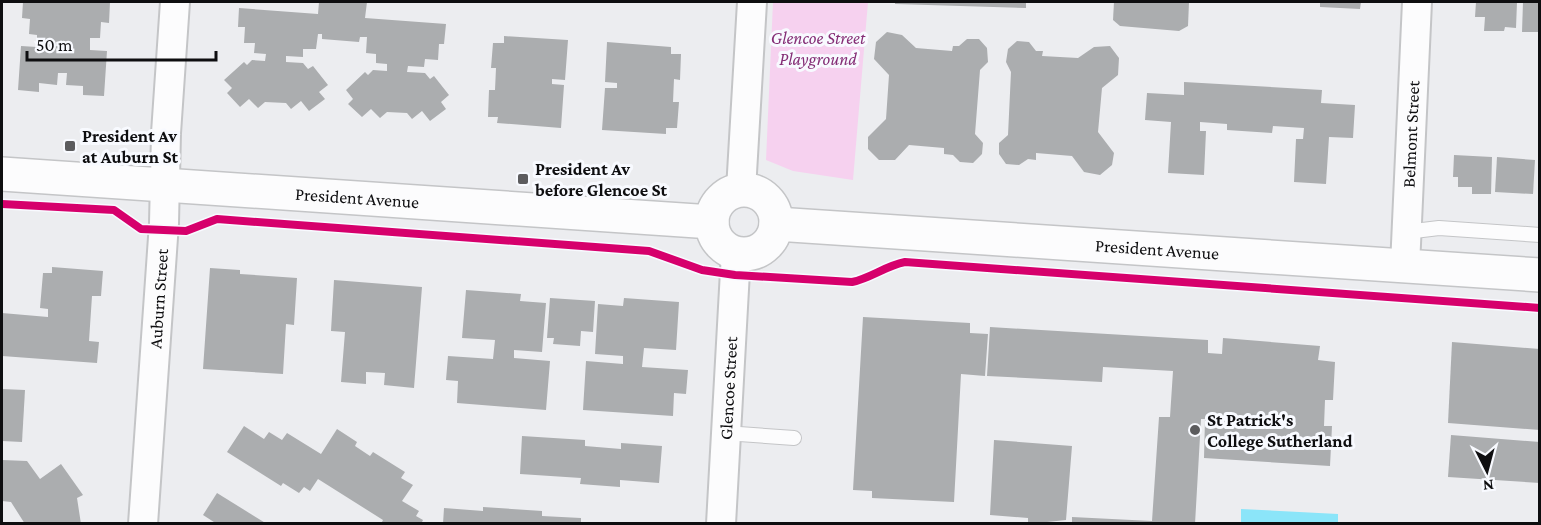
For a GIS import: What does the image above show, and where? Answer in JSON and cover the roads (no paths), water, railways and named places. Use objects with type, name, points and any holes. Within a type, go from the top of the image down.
[{"type":"street","name":"Auburn Street","points":[[143,524],[164,223],[164,186],[176,2]]},
{"type":"street","points":[[741,190],[752,2]]},
{"type":"street","name":"Belmont Street","points":[[1405,266],[1417,2]]},
{"type":"street","name":"President Avenue","points":[[2,174],[712,222]]},
{"type":"street","points":[[741,190],[765,198],[771,206],[776,224],[768,244],[749,254],[736,253],[721,245],[715,236],[712,222],[716,207],[721,200],[728,194],[741,190]]},
{"type":"street","name":"President Avenue","points":[[776,224],[1539,275]]},
{"type":"street","name":"Glencoe Street","points":[[721,524],[736,253]]},
{"type":"lane","points":[[1406,232],[1439,228],[1539,235]]},
{"type":"lane","points":[[725,433],[794,438]]},
{"type":"water","points":[[1241,509],[1338,514],[1338,523],[1241,523]]},
{"type":"place","name":"President Av at Auburn St","points":[[70,146]]},
{"type":"place","name":"President Av before Glencoe St","points":[[523,179]]},
{"type":"place","name":"St Patrick's College Sutherland","points":[[1195,430]]},
{"type":"park label","name":"Glencoe Street Playground","points":[[818,48]]}]
